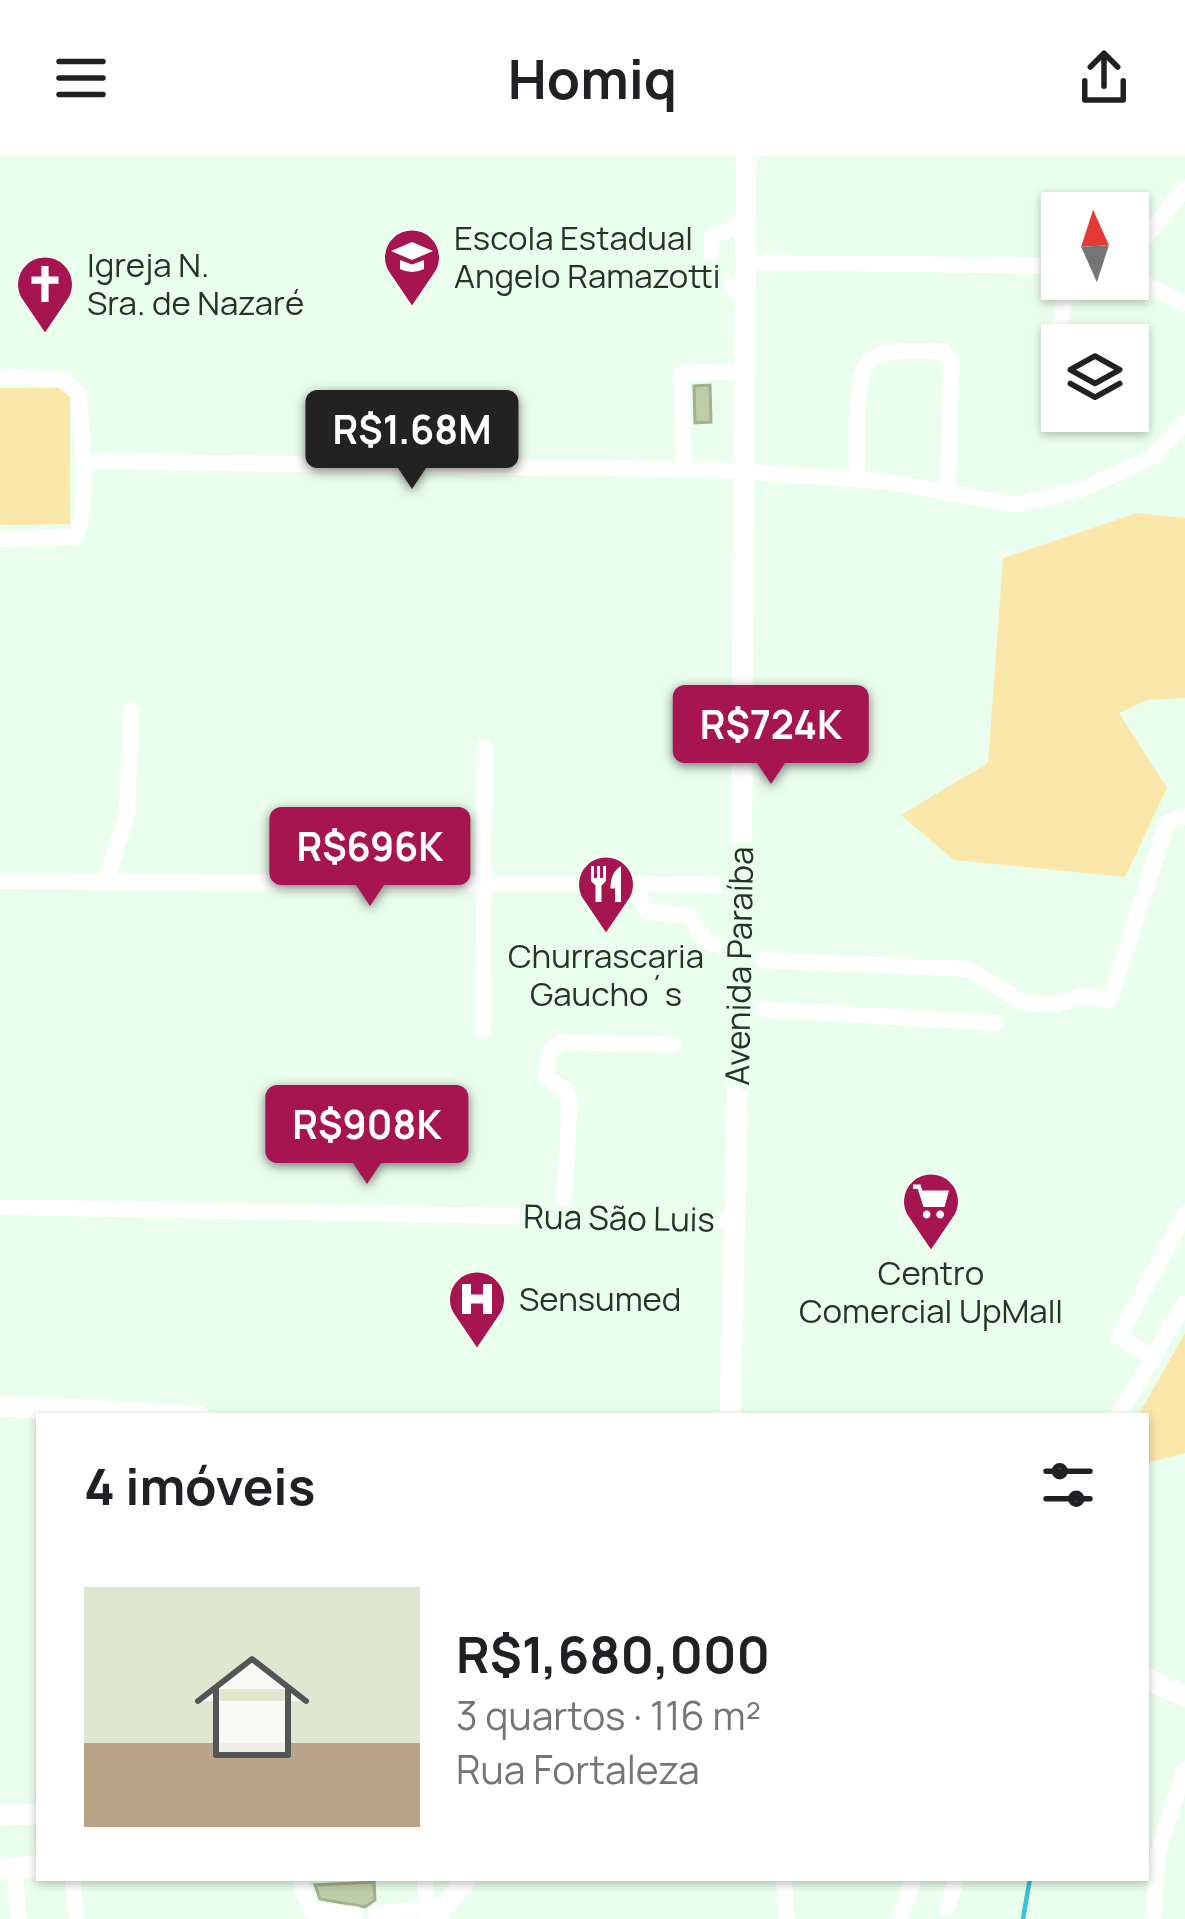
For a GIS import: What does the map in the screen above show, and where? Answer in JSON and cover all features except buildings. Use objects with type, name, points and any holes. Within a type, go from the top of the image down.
[{"type":"main road","name":"Avenida Paraíba","points":[[730,1413],[741,886],[746,156]]},
{"type":"main road","points":[[0,1406],[110,1413]]},
{"type":"main road","points":[[1149,1680],[1185,1696]]},
{"type":"main road","points":[[0,1815],[36,1814]]},
{"type":"main road","points":[[430,1916],[463,1881]]},
{"type":"street","points":[[1149,233],[1185,188]]},
{"type":"street","points":[[745,295],[711,276],[711,238],[746,222]]},
{"type":"street","points":[[745,262],[1041,266]]},
{"type":"street","points":[[1149,287],[1185,303]]},
{"type":"street","points":[[857,479],[858,385],[866,363],[877,354],[942,351],[951,361],[948,494]]},
{"type":"street","points":[[684,470],[681,373],[744,372]]},
{"type":"street","points":[[0,377],[61,379],[71,385],[79,394],[81,461],[78,533],[65,540],[0,539]]},
{"type":"street","points":[[81,461],[746,472],[857,479],[992,504],[1044,502],[1152,458],[1185,422]]},
{"type":"street","points":[[106,881],[127,812],[131,710]]},
{"type":"street","points":[[483,1030],[485,747]]},
{"type":"street","points":[[630,884],[648,911],[689,916],[707,942],[740,956],[968,969],[1024,1003],[1056,1004],[1082,996],[1109,1000],[1167,822],[1185,816]]},
{"type":"street","points":[[0,881],[741,886]]},
{"type":"street","points":[[739,1008],[995,1024]]},
{"type":"street","points":[[563,1217],[570,1100],[566,1090],[546,1077],[549,1052],[560,1042],[673,1045]]},
{"type":"street","name":"Rua São Luis","points":[[0,1207],[734,1220]]},
{"type":"street","points":[[1155,1358],[1119,1337],[1185,1213]]},
{"type":"street","points":[[1120,1413],[1185,1303]]},
{"type":"street","points":[[1153,1919],[1158,1852],[1185,1769]]},
{"type":"street","points":[[8,1868],[18,1919]]},
{"type":"street","points":[[73,1881],[76,1919]]},
{"type":"street","points":[[300,1881],[311,1911],[355,1914]]},
{"type":"street","points":[[376,1913],[430,1916],[425,1881]]},
{"type":"street","points":[[784,1881],[786,1919]]},
{"type":"street","points":[[899,1919],[913,1881]]},
{"type":"street","points":[[947,1908],[956,1881]]},
{"type":"shaded area","points":[[0,388],[70,388],[70,524],[0,525]]},
{"type":"shaded area","points":[[1137,513],[1185,518],[1185,698],[1147,700],[1119,713],[1167,788],[1125,877],[954,860],[901,815],[988,763],[1003,558]]},
{"type":"shaded area","points":[[1185,1333],[1185,1453],[1149,1462],[1149,1413],[1140,1413]]},
{"type":"waterway","points":[[1023,1919],[1029,1881]]},
{"type":"place","name":"Escola Estadual Angelo Ramazotti","points":[[412,308]]},
{"type":"place","name":"Igreja N. Sra. de Nazaré","points":[[45,335]]},
{"type":"place","name":"Churrascaria Gaucho´s","points":[[606,935]]},
{"type":"place","name":"Centro Comercial UpMall","points":[[931,1252]]},
{"type":"place","name":"Sensumed","points":[[477,1350]]}]
